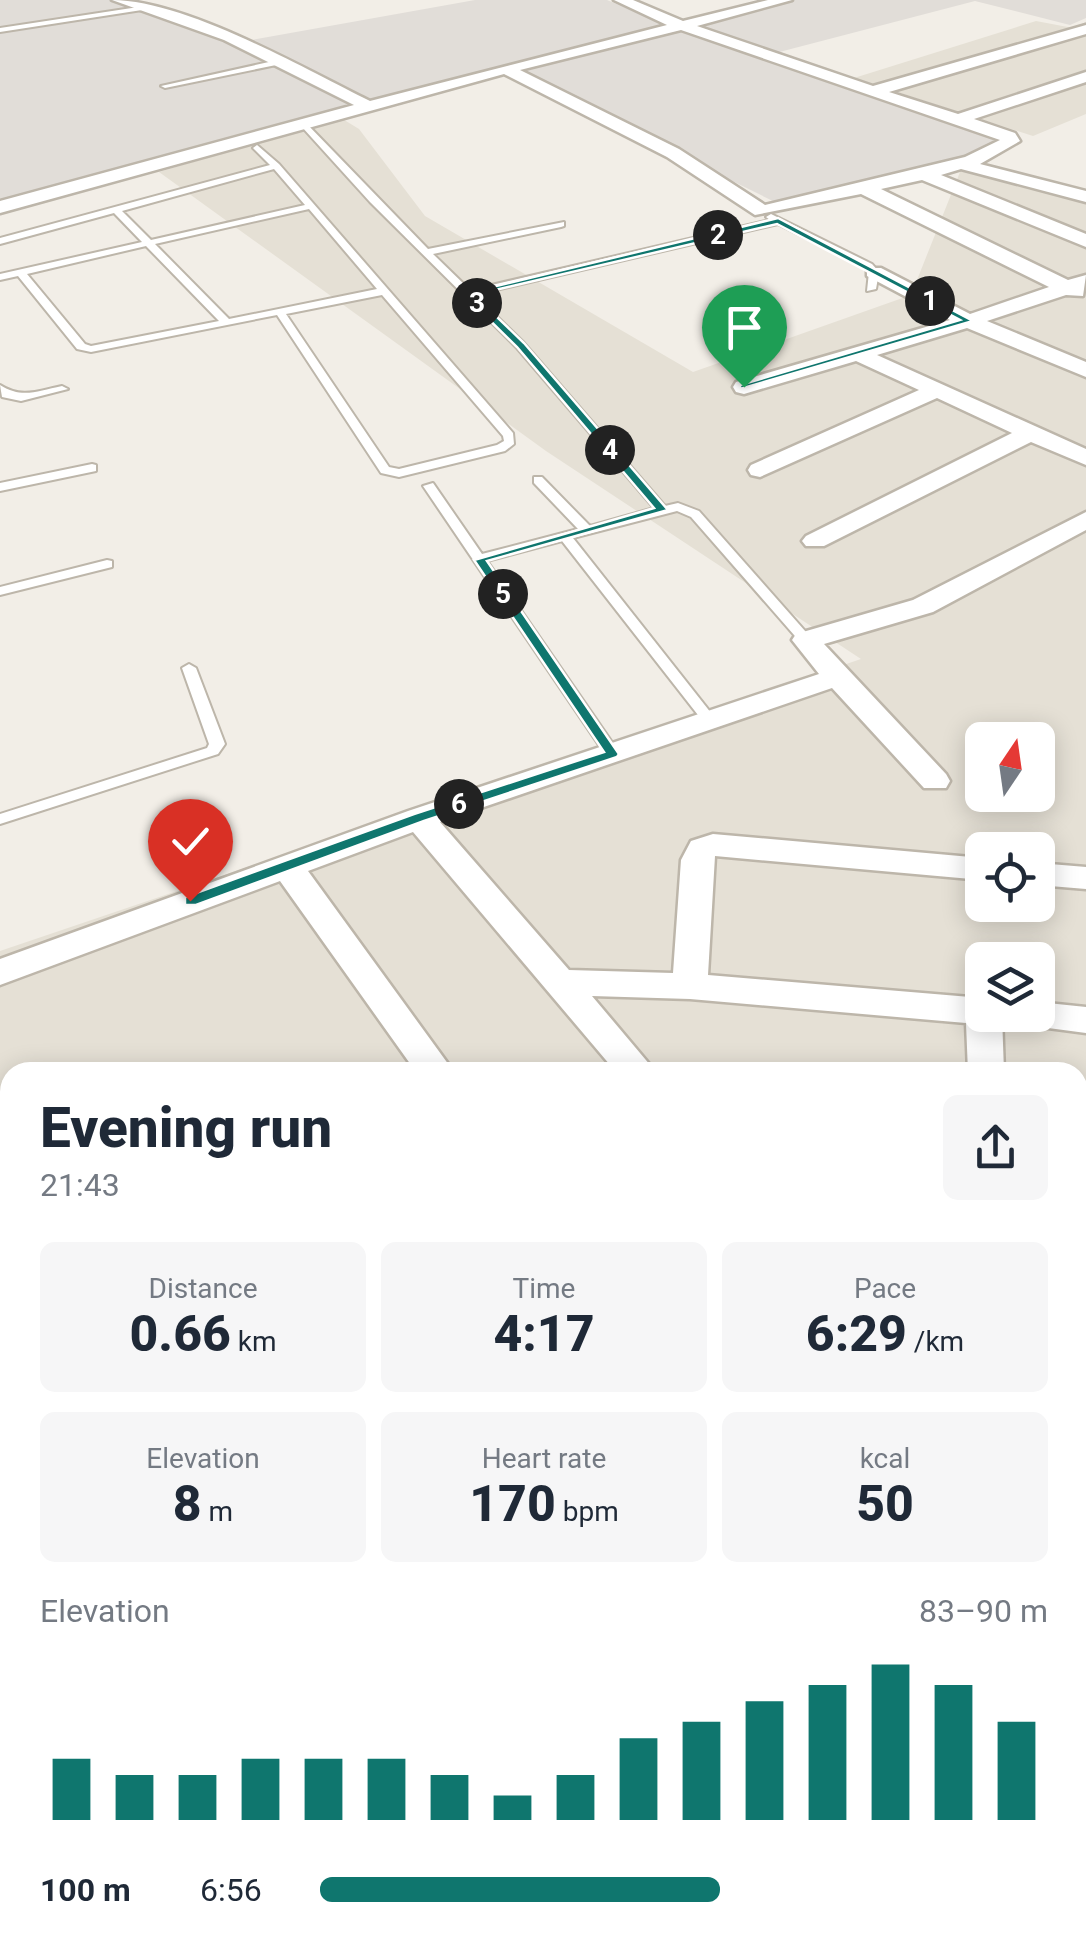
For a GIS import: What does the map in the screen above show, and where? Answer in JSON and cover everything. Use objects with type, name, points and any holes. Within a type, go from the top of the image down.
[{"type":"street","points":[[119,0],[229,37],[370,107]]},
{"type":"street","points":[[506,69],[674,153],[770,216],[961,164],[1012,138],[681,27],[622,0]]},
{"type":"street","points":[[0,207],[506,69],[786,0]]},
{"type":"street","points":[[874,91],[1086,30]]},
{"type":"street","points":[[959,119],[1086,77]]},
{"type":"street","points":[[961,164],[1086,197]]},
{"type":"street","points":[[924,174],[1086,241]]},
{"type":"street","points":[[864,188],[1079,288]]},
{"type":"street","points":[[872,281],[1086,370]]},
{"type":"street","points":[[744,387],[1079,288]]},
{"type":"street","points":[[854,352],[1086,458]]},
{"type":"street","points":[[760,470],[937,390]]},
{"type":"street","points":[[815,541],[1030,433]]},
{"type":"street","points":[[935,781],[806,640],[923,606],[1086,520]]},
{"type":"street","points":[[0,972],[419,818],[837,677]]},
{"type":"street","points":[[419,818],[628,1062]]},
{"type":"street","points":[[690,986],[696,860],[702,850],[713,845],[965,867]]},
{"type":"street","points":[[286,865],[429,1062]]},
{"type":"street","points":[[1055,875],[1086,878]]},
{"type":"street","points":[[559,982],[690,986],[965,1011]]},
{"type":"street","points":[[1055,1017],[1086,1020]]},
{"type":"street","points":[[984,1032],[985,1062]]},
{"type":"lane","points":[[0,30],[142,8]]},
{"type":"lane","points":[[165,86],[278,62]]},
{"type":"lane","points":[[304,125],[520,345],[662,510]]},
{"type":"lane","points":[[257,148],[510,435],[508,444],[399,473],[385,470],[279,311]]},
{"type":"lane","points":[[0,242],[276,166]]},
{"type":"lane","points":[[0,276],[310,206]]},
{"type":"lane","points":[[116,210],[225,321]]},
{"type":"lane","points":[[468,294],[770,216],[872,281]]},
{"type":"lane","points":[[426,252],[561,224]]},
{"type":"lane","points":[[20,272],[81,347],[103,348],[385,292]]},
{"type":"lane","points":[[0,388],[6,396],[21,398],[62,389]]},
{"type":"lane","points":[[0,487],[92,468]]},
{"type":"lane","points":[[538,480],[587,530]]},
{"type":"lane","points":[[429,486],[612,754]]},
{"type":"lane","points":[[480,560],[678,507],[695,514],[806,640]]},
{"type":"lane","points":[[565,536],[710,721]]},
{"type":"lane","points":[[0,592],[107,564]]},
{"type":"lane","points":[[0,819],[213,750],[217,744],[189,668]]},
{"type":"shaded area","points":[[0,0],[110,0],[235,43],[475,0],[607,0],[671,27],[772,0],[1086,0],[1086,18],[1070,25],[975,1],[764,56],[1006,138],[956,163],[777,203],[508,71],[0,203]]},
{"type":"shaded area","points":[[1036,21],[1073,28],[1086,22],[1086,114],[1033,136],[854,78]]},
{"type":"shaded area","points":[[341,118],[359,129],[425,216],[693,372],[911,295],[964,162],[1086,196],[1086,1062],[0,1062],[0,951],[861,659],[546,451],[159,172]]},
{"type":"route","points":[[190,901],[419,818],[612,754],[480,560],[662,510],[520,345],[468,294],[778,221],[968,321],[744,387]]}]
